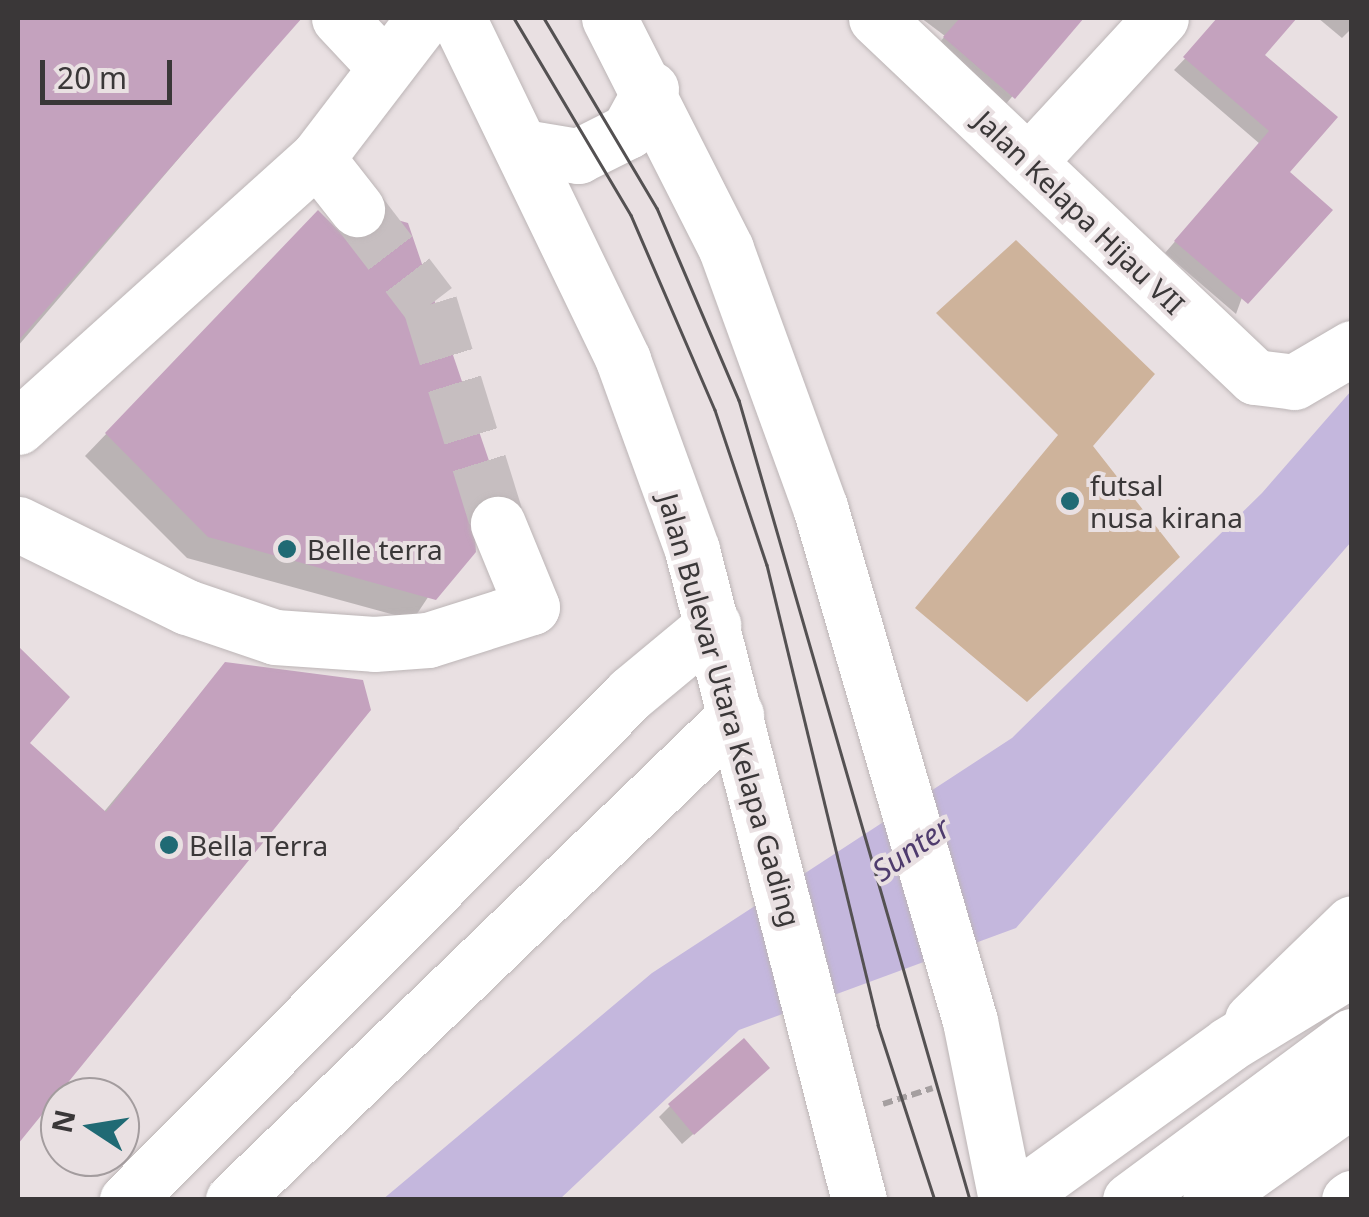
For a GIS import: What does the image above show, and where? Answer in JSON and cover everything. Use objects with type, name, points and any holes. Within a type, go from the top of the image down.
[{"type":"main road","points":[[339,18],[386,67]]},
{"type":"main road","points":[[18,428],[318,158],[424,18]]},
{"type":"main road","name":"Jalan Bulevar Utara Kelapa Gading","points":[[458,18],[528,148],[623,360],[713,625],[828,1065],[859,1200]]},
{"type":"main road","points":[[609,18],[651,89],[776,378],[970,1021],[1010,1200],[1229,1044],[1352,969]]},
{"type":"main road","name":"Jalan Kelapa Hijau VII","points":[[876,18],[1242,367],[1294,382],[1352,348]]},
{"type":"main road","points":[[1028,162],[1161,18]]},
{"type":"main road","points":[[528,148],[578,156],[628,131],[651,89]]},
{"type":"main road","points":[[318,158],[358,209]]},
{"type":"main road","points":[[18,524],[188,607],[275,637],[374,644],[428,640],[532,607],[498,524]]},
{"type":"main road","points":[[127,1200],[632,693],[713,625]]},
{"type":"main road","points":[[632,693],[683,757]]},
{"type":"main road","points":[[233,1200],[683,757],[736,715]]},
{"type":"main road","points":[[408,917],[462,975]]},
{"type":"main road","points":[[1229,1044],[1352,923]]},
{"type":"main road","points":[[1130,1200],[1352,1036]]},
{"type":"main road","points":[[1210,1200],[1352,1099]]},
{"type":"path","points":[[879,1105],[944,1085]]},
{"type":"shaded area","name":"futsal nusa kirana","points":[[1016,240],[1155,374],[1093,446],[1180,557],[1027,702],[915,608],[1058,435],[936,313]]},
{"type":"water","name":"Sunter","points":[[1351,391],[1351,542],[1016,928],[739,1030],[560,1199],[382,1200],[652,973],[1012,738],[1262,493]]},
{"type":"building","points":[[18,18],[302,18],[18,341]]},
{"type":"building","points":[[960,18],[1084,18],[1015,99],[943,37]]},
{"type":"building","points":[[1217,18],[1297,18],[1265,55],[1338,117],[1290,172],[1333,210],[1248,304],[1174,241],[1269,131],[1183,57]]},
{"type":"building","points":[[318,210],[346,238],[375,234],[387,217],[408,223],[500,493],[473,506],[476,552],[436,600],[208,537],[105,433]]},
{"type":"building","name":"Bella Terra","points":[[18,646],[70,697],[30,743],[106,812],[225,662],[363,680],[371,710],[72,1077],[40,1077],[40,1117],[18,1144]]},
{"type":"building","points":[[744,1038],[770,1068],[694,1135],[668,1104]]},
{"type":"tunnel","points":[[357,209],[430,304],[498,524]]},
{"type":"tram line","points":[[514,18],[631,215],[715,410],[767,565],[878,1025],[935,1200]]},
{"type":"tram line","points":[[544,18],[657,208],[739,400],[970,1200]]},
{"type":"place","name":"futsal nusa kirana","points":[[1070,501]]},
{"type":"place","name":"Belle terra","points":[[287,549]]},
{"type":"place","name":"Bella Terra","points":[[169,845]]}]
